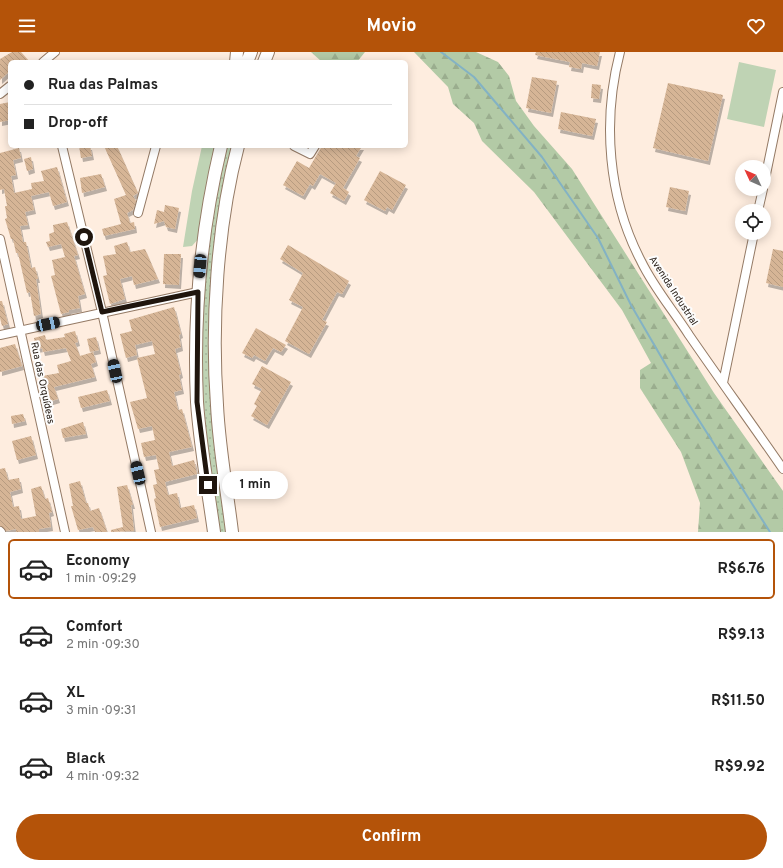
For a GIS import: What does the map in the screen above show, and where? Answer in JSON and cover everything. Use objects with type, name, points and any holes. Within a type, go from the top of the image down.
[{"type":"highway","points":[[214,532],[197,402],[198,292],[211,189],[221,148]]},
{"type":"highway","points":[[232,532],[217,406],[215,324],[220,251],[229,188],[238,148]]},
{"type":"street","points":[[45,60],[55,52]]},
{"type":"street","name":"Avenida Industrial","points":[[620,52],[613,89],[610,144],[614,185],[630,236],[648,274],[783,469]]},
{"type":"street","points":[[0,94],[8,88]]},
{"type":"street","points":[[769,160],[783,92]]},
{"type":"street","points":[[62,148],[102,312],[151,532]]},
{"type":"street","points":[[138,213],[155,148]]},
{"type":"street","points":[[298,148],[310,154],[314,148]]},
{"type":"street","name":"Rua das Orquídeas","points":[[0,239],[65,532]]},
{"type":"street","points":[[723,383],[753,240]]},
{"type":"street","points":[[0,335],[198,292]]},
{"type":"green space","points":[[311,52],[365,52],[359,60],[320,60]]},
{"type":"green space","points":[[414,52],[476,52],[498,62],[509,76],[516,101],[534,126],[572,169],[714,393],[783,491],[783,532],[698,532],[700,503],[681,452],[640,388],[640,370],[651,363],[622,310],[534,192],[482,141],[474,123],[453,104],[448,87]]},
{"type":"green space","points":[[739,62],[776,70],[764,127],[727,119]]},
{"type":"green space","points":[[202,148],[215,148],[207,184],[199,238],[192,246],[183,247],[192,191]]},
{"type":"green space","points":[[225,148],[232,148],[210,317],[209,357],[210,391],[227,532],[219,532],[204,408],[202,371],[202,332],[205,274],[214,202]]},
{"type":"building","points":[[12,52],[21,52],[28,60],[8,60],[8,73],[0,80],[0,59]]},
{"type":"building","points":[[536,52],[600,52],[597,66],[582,63],[581,69],[569,67],[570,62],[535,55]]},
{"type":"building","points":[[532,77],[557,81],[551,113],[526,108]]},
{"type":"building","points":[[668,83],[723,95],[708,161],[653,148]]},
{"type":"building","points":[[592,84],[601,85],[599,99],[591,98]]},
{"type":"building","points":[[8,102],[8,120],[0,122],[0,104]]},
{"type":"building","points":[[561,112],[596,119],[592,136],[558,129]]},
{"type":"building","points":[[19,148],[21,158],[13,160],[16,175],[11,176],[14,193],[32,189],[31,183],[44,181],[41,171],[57,167],[67,202],[53,206],[49,192],[31,196],[34,210],[25,212],[28,225],[20,226],[23,242],[26,242],[31,268],[35,267],[38,279],[36,279],[41,314],[34,316],[30,292],[27,293],[18,253],[16,253],[13,239],[11,239],[5,219],[7,218],[5,206],[7,206],[4,189],[0,190],[0,153]]},
{"type":"building","points":[[79,148],[90,148],[92,156],[81,158]]},
{"type":"building","points":[[105,148],[118,148],[138,193],[133,196],[136,201],[133,210],[127,213],[130,223],[134,222],[135,229],[104,236],[102,229],[121,224],[114,199],[126,195]]},
{"type":"building","points":[[321,148],[361,148],[356,156],[360,158],[343,188],[349,192],[344,201],[330,193],[336,183],[320,174],[313,186],[310,184],[303,196],[283,185],[297,161],[309,168]]},
{"type":"building","points":[[31,157],[33,169],[27,171],[24,159]]},
{"type":"building","points":[[380,171],[406,185],[392,210],[387,207],[385,211],[364,200]]},
{"type":"building","points":[[101,174],[105,187],[82,193],[80,178]]},
{"type":"building","points":[[670,187],[689,191],[685,211],[666,207]]},
{"type":"building","points":[[165,205],[179,208],[175,229],[166,227],[164,221],[154,224],[157,210],[164,212]]},
{"type":"building","points":[[67,222],[78,255],[74,256],[85,294],[78,296],[80,308],[69,310],[69,312],[61,314],[51,276],[55,275],[52,260],[65,257],[61,244],[48,247],[46,242],[50,241],[49,234],[54,232],[53,225]]},
{"type":"building","points":[[127,242],[130,252],[145,249],[158,279],[134,285],[132,276],[120,279],[125,299],[110,304],[103,276],[107,275],[103,256],[116,254],[114,246]]},
{"type":"building","points":[[288,245],[349,281],[342,294],[337,292],[322,320],[327,322],[309,354],[285,341],[303,307],[289,300],[303,273],[280,259]]},
{"type":"building","points":[[773,249],[783,251],[783,287],[766,283]]},
{"type":"building","points":[[164,254],[181,254],[179,285],[163,284]]},
{"type":"building","points":[[0,301],[2,301],[8,324],[2,326],[0,318]]},
{"type":"building","points":[[174,307],[181,334],[179,335],[181,347],[175,349],[181,374],[179,375],[182,390],[174,392],[178,410],[182,409],[192,447],[169,452],[172,466],[194,460],[197,474],[165,482],[168,495],[177,493],[180,508],[194,505],[197,518],[160,527],[154,499],[156,498],[153,485],[157,484],[154,470],[159,469],[156,455],[144,457],[141,443],[155,440],[152,426],[138,429],[130,402],[147,398],[137,358],[155,354],[152,341],[135,345],[137,355],[126,358],[120,334],[132,331],[129,320]]},
{"type":"building","points":[[256,328],[286,345],[281,352],[273,348],[265,361],[254,355],[252,358],[242,353]]},
{"type":"building","points":[[75,331],[78,342],[75,343],[80,356],[93,352],[96,362],[91,364],[95,377],[54,387],[58,399],[48,402],[42,376],[59,373],[57,365],[71,361],[66,348],[43,352],[42,348],[36,349],[34,338],[45,335],[46,340],[65,337],[64,334]]},
{"type":"building","points":[[96,337],[99,350],[90,352],[87,339]]},
{"type":"building","points":[[15,344],[22,366],[0,372],[0,348]]},
{"type":"building","points":[[262,366],[291,382],[267,425],[251,416],[257,406],[254,404],[262,389],[252,384]]},
{"type":"building","points":[[107,390],[110,401],[81,408],[78,397]]},
{"type":"building","points":[[23,414],[25,421],[12,424],[11,416]]},
{"type":"building","points":[[83,422],[86,434],[63,438],[61,429]]},
{"type":"building","points":[[31,436],[36,455],[17,460],[12,441]]},
{"type":"building","points":[[5,468],[8,480],[19,478],[21,489],[10,492],[13,507],[19,506],[21,519],[36,516],[31,489],[41,486],[45,499],[48,498],[52,512],[49,513],[51,527],[39,529],[39,532],[16,532],[16,529],[6,531],[0,526],[0,469]]},
{"type":"building","points":[[80,481],[86,503],[88,503],[90,511],[99,508],[107,532],[95,532],[93,527],[78,530],[71,506],[73,506],[69,484]]},
{"type":"building","points":[[127,485],[133,505],[131,505],[134,531],[111,532],[111,530],[123,527],[117,487]]},
{"type":"waterway","points":[[441,52],[474,77],[542,157],[598,238],[631,305],[688,403],[770,532]]},
{"type":"route","points":[[84,237],[102,312],[198,292],[197,402],[208,485]]}]
